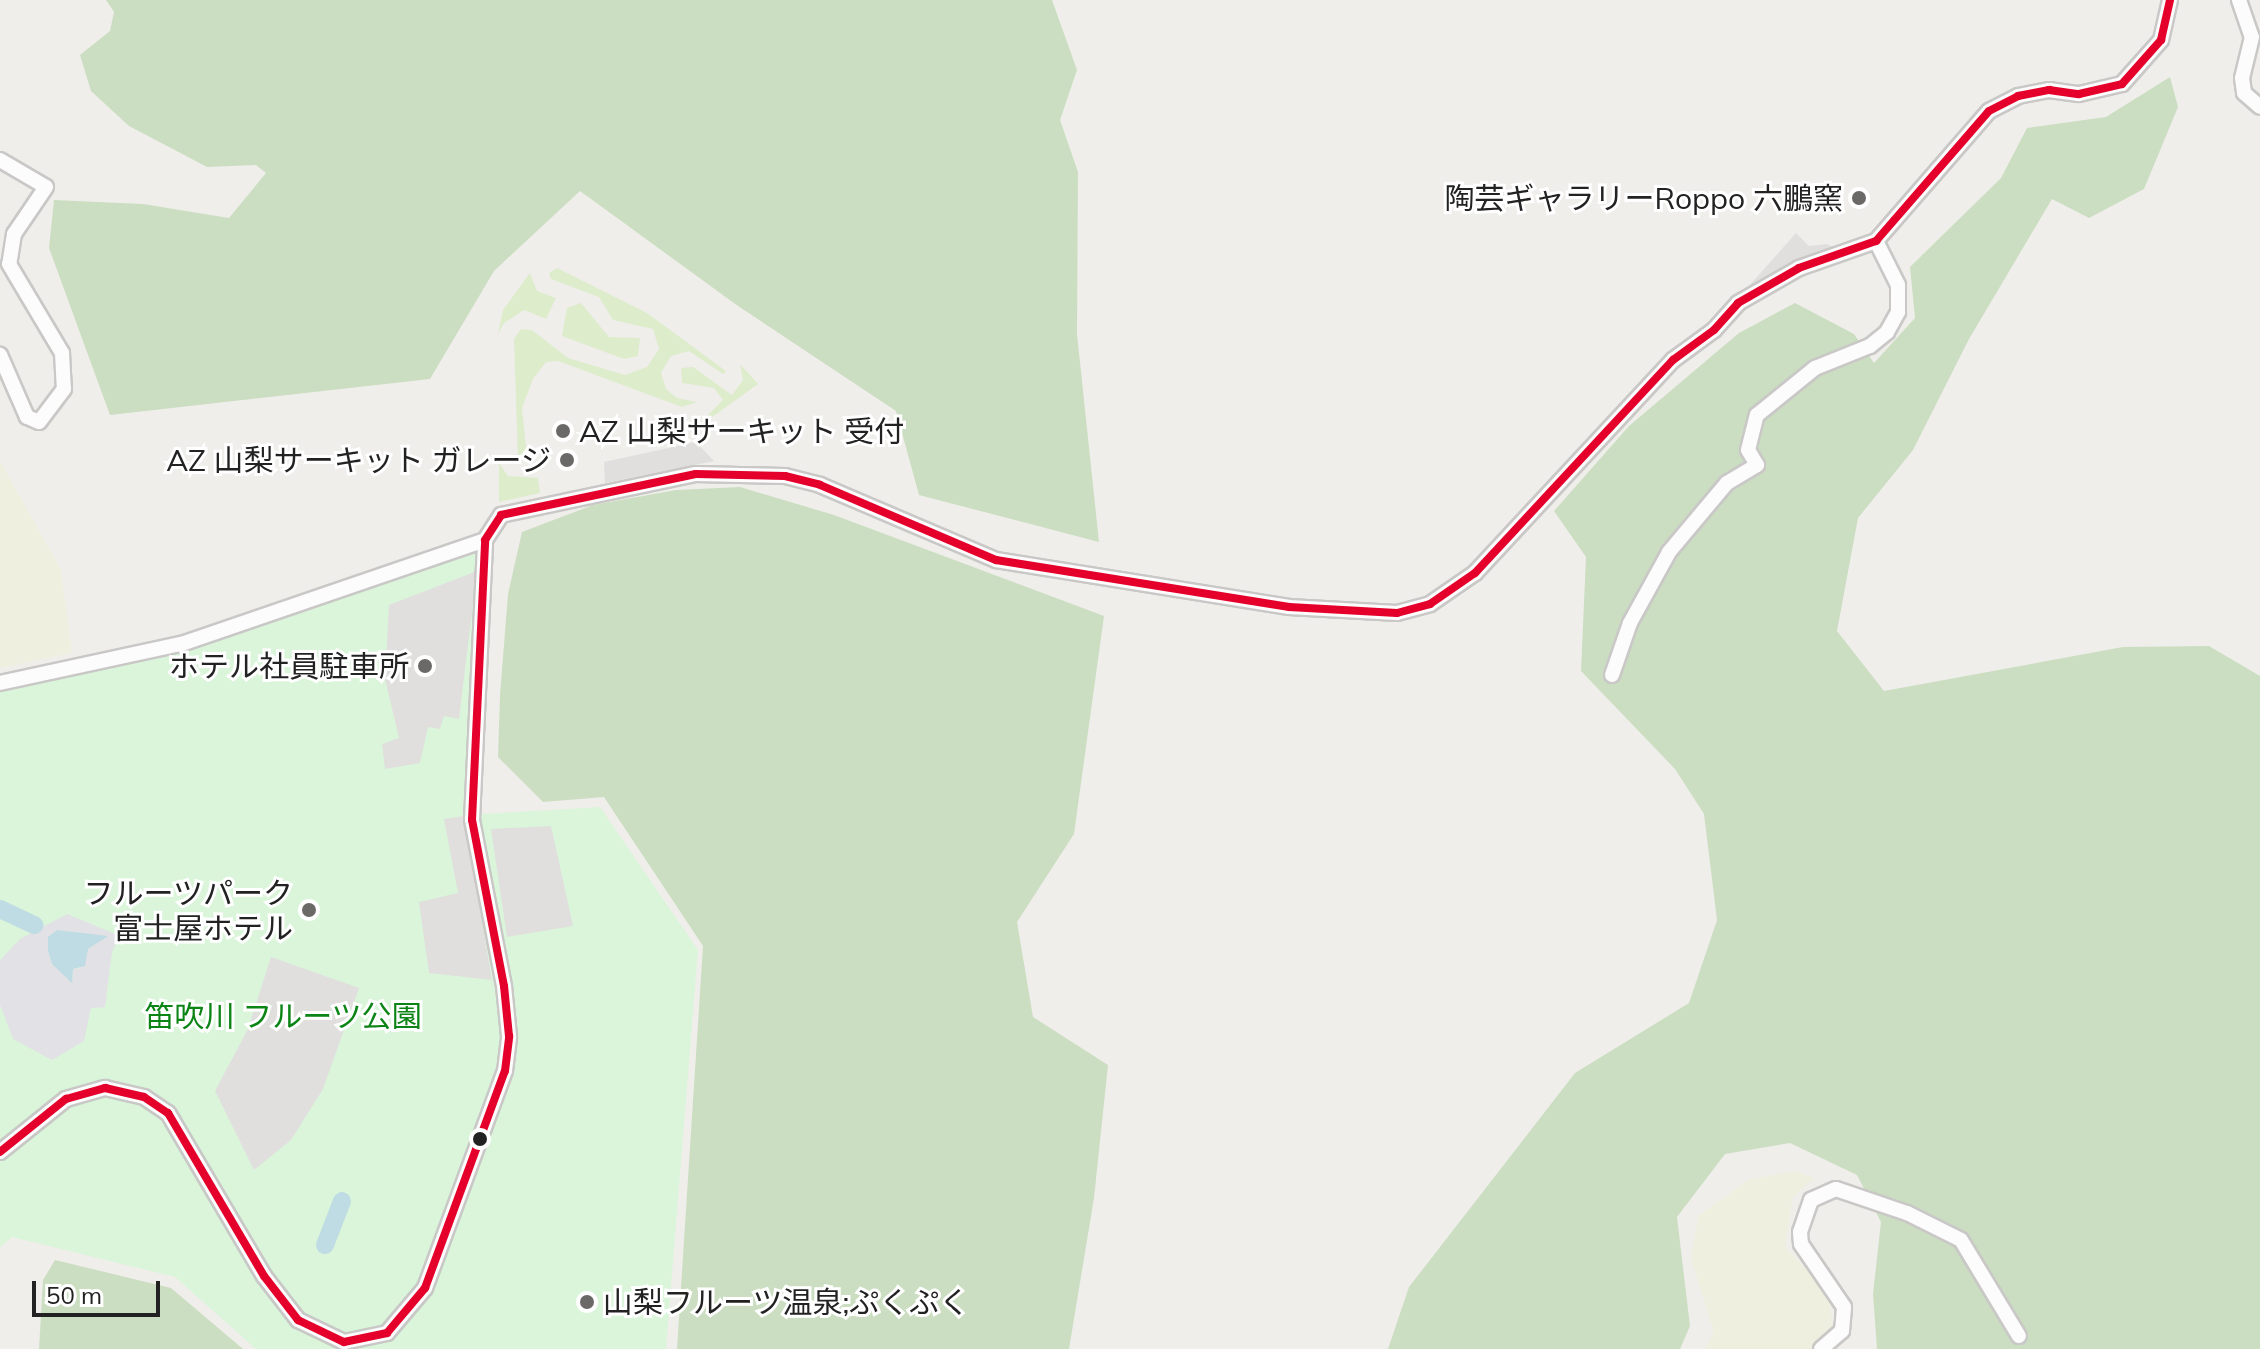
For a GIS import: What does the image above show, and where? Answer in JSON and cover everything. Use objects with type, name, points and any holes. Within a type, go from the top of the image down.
[{"type":"street","points":[[0,1152],[66,1099],[105,1088],[144,1097],[168,1113],[264,1276],[298,1320],[344,1342],[387,1333],[403,1320],[425,1288],[505,1071],[509,1036],[472,820],[485,540],[501,515],[696,474],[761,474],[820,485],[996,560],[1241,602],[1397,613],[1430,604],[1475,573],[1673,360],[1714,330],[1738,303],[1799,268],[1876,241],[1989,111],[2033,93],[2079,94],[2122,84],[2161,40],[2170,0]]},
{"type":"street","points":[[2239,0],[2252,37],[2242,78],[2244,93],[2260,107]]},
{"type":"street","points":[[0,160],[46,187],[14,234],[9,264],[62,353],[64,389],[39,422],[27,417],[0,355]]},
{"type":"street","points":[[1612,675],[1630,623],[1669,552],[1727,483],[1757,465],[1748,450],[1757,415],[1815,368],[1870,346],[1887,332],[1898,312],[1898,285],[1876,241]]},
{"type":"street","points":[[0,683],[181,644],[485,540]]},
{"type":"street","points":[[1821,1349],[1842,1331],[1844,1307],[1801,1244],[1800,1232],[1811,1200],[1836,1189],[1907,1213],[1961,1240],[2019,1336]]},
{"type":"green space","points":[[106,0],[1052,0],[1077,70],[1060,120],[1078,172],[1077,334],[1099,542],[919,495],[896,411],[738,306],[580,191],[494,271],[430,379],[110,415],[49,248],[54,200],[143,204],[229,218],[266,173],[256,165],[207,167],[129,126],[91,91],[80,55],[110,31],[114,12]]},
{"type":"green space","points":[[2170,77],[2178,107],[2144,189],[2089,218],[2052,199],[1969,339],[1913,450],[1858,518],[1837,631],[1884,691],[2123,647],[2209,646],[2260,676],[2260,1349],[1877,1349],[1873,1294],[1881,1222],[1857,1175],[1790,1143],[1725,1154],[1677,1217],[1690,1326],[1680,1349],[1388,1349],[1409,1287],[1575,1073],[1689,1003],[1717,920],[1704,814],[1675,769],[1581,671],[1586,557],[1554,511],[1629,426],[1739,333],[1795,303],[1854,334],[1874,363],[1915,318],[1910,267],[2001,178],[2027,128],[2106,117]]},
{"type":"green space","points":[[557,268],[647,313],[726,371],[723,374],[689,351],[671,356],[661,373],[666,389],[677,398],[697,402],[682,407],[558,361],[546,362],[533,379],[522,408],[527,457],[518,461],[514,339],[521,329],[532,330],[568,358],[625,375],[647,367],[659,349],[653,329],[613,320],[599,297],[551,279],[549,273]]},
{"type":"green space","points":[[530,273],[537,291],[556,298],[546,319],[524,310],[504,323],[498,334],[503,310]]},
{"type":"green space","points":[[581,303],[609,337],[640,338],[638,356],[624,359],[562,336],[567,308]]},
{"type":"green space","points":[[740,364],[758,384],[690,433],[723,400],[714,388],[682,383],[681,368],[693,367],[732,395],[743,380]]},
{"type":"green space","points":[[0,461],[61,570],[72,653],[0,668]]},
{"type":"green space","points":[[499,463],[508,476],[538,478],[540,493],[499,502]]},
{"type":"green space","points":[[740,487],[834,515],[1104,616],[1074,834],[1017,922],[1033,1017],[1108,1065],[1094,1198],[1069,1349],[677,1349],[703,946],[604,797],[543,802],[498,757],[500,695],[508,594],[522,532],[593,505],[676,490]]},
{"type":"green space","name":"笛吹川 フルーツ公園","points":[[477,543],[493,558],[475,785],[482,814],[600,807],[698,950],[666,1349],[256,1349],[175,1277],[12,1237],[0,1247],[0,691],[218,640]]},
{"type":"green space","points":[[1795,1171],[1814,1178],[1793,1197],[1785,1247],[1828,1292],[1833,1325],[1811,1349],[1705,1349],[1714,1332],[1691,1259],[1698,1216],[1748,1180]]},
{"type":"green space","points":[[55,1260],[171,1288],[243,1349],[39,1349],[43,1280]]},
{"type":"shaded area","name":"陶芸ギャラリーRoppo 六鵬窯","points":[[1796,233],[1809,246],[1827,244],[1847,254],[1740,296]]},
{"type":"shaded area","points":[[696,442],[714,461],[605,483],[604,462]]},
{"type":"shaded area","name":"ホテル社員駐車所","points":[[477,571],[459,719],[444,716],[440,729],[428,727],[420,763],[385,769],[382,744],[399,738],[385,679],[389,605]]},
{"type":"shaded area","points":[[464,816],[492,980],[429,973],[419,902],[458,893],[444,819]]},
{"type":"shaded area","points":[[551,826],[573,926],[507,937],[491,829]]},
{"type":"shaded area","points":[[67,914],[120,936],[112,952],[105,1007],[91,1008],[84,1041],[52,1060],[13,1039],[0,1005],[0,960],[20,939]],"holes":[[[57,930],[82,933],[96,944],[88,949],[80,968],[73,969],[72,982],[52,964],[48,938]]]},
{"type":"shaded area","name":"フルーツパーク 富士屋ホテル","points":[[271,957],[359,988],[323,1089],[291,1140],[254,1170],[215,1091],[248,1029]]},
{"type":"water","points":[[57,930],[108,936],[88,949],[85,966],[73,969],[72,983],[52,964],[48,951],[48,937]]},
{"type":"waterway","points":[[0,909],[35,925]]},
{"type":"waterway","points":[[325,1245],[342,1201]]},
{"type":"transit line","points":[[0,1152],[66,1099],[105,1088],[144,1097],[168,1113],[264,1276],[298,1320],[344,1342],[387,1333],[425,1288],[505,1071],[509,1036],[504,986],[472,820],[485,540],[501,515],[696,474],[785,476],[820,485],[996,560],[1289,607],[1397,613],[1430,604],[1475,573],[1673,360],[1714,330],[1738,303],[1799,268],[1876,241],[1989,111],[2018,96],[2049,90],[2079,94],[2122,84],[2161,40],[2170,0]]},
{"type":"place","name":"陶芸ギャラリーRoppo 六鵬窯","points":[[1859,198]]},
{"type":"place","name":"AZ 山梨サーキット 受付","points":[[563,431]]},
{"type":"place","name":"AZ 山梨サーキット ガレージ","points":[[567,460]]},
{"type":"place","name":"ホテル社員駐車所","points":[[425,666]]},
{"type":"place","name":"フルーツパーク 富士屋ホテル","points":[[309,910]]},
{"type":"place","name":"山梨フルーツ温泉;ぷくぷく","points":[[587,1302]]}]
